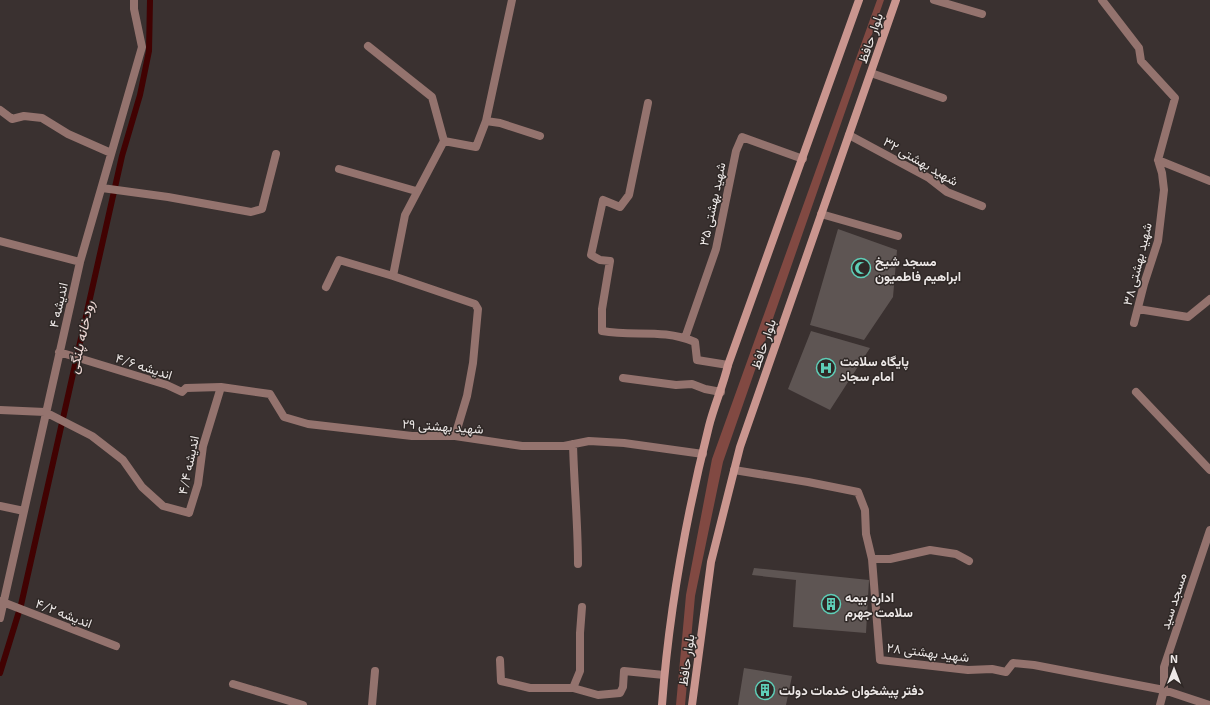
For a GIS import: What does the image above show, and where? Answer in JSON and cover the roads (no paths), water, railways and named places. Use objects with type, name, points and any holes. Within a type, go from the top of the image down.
[{"type":"main road","name":"بلوار حافظ","points":[[662,705],[664,675],[683,544],[710,424],[728,365],[859,0]]},
{"type":"main road","name":"بلوار حافظ","points":[[692,705],[711,562],[740,447],[896,0]]},
{"type":"street","name":"اندیشه ۴","points":[[0,618],[2,602],[80,262],[142,47],[134,9],[134,0]]},
{"type":"street","points":[[444,140],[476,147],[486,121],[512,0]]},
{"type":"street","points":[[934,0],[982,14]]},
{"type":"street","name":"شهید بهشتی ۳۸","points":[[1102,0],[1139,48],[1141,61],[1174,98],[1158,160],[1162,173],[1164,190],[1158,241],[1144,284],[1134,323]]},
{"type":"street","points":[[368,46],[432,97],[444,140],[405,215],[393,276]]},
{"type":"street","points":[[871,73],[943,98]]},
{"type":"street","points":[[648,103],[629,195],[620,207],[603,200],[597,224],[591,255],[600,260],[610,261],[602,309],[602,331],[655,332],[685,338],[695,342],[697,360],[728,365]]},
{"type":"street","points":[[0,110],[12,119],[24,116],[42,118],[68,134],[111,153]]},
{"type":"street","points":[[486,121],[500,123],[540,136]]},
{"type":"street","name":"شهید بهشتی ۳۲","points":[[849,135],[929,178],[947,192],[982,206]]},
{"type":"street","name":"شهید بهشتی ۳۵","points":[[685,338],[716,249],[736,151],[742,137],[803,159]]},
{"type":"street","points":[[102,188],[168,197],[251,212],[262,209],[276,154]]},
{"type":"street","points":[[1158,160],[1210,181]]},
{"type":"street","points":[[339,169],[416,192]]},
{"type":"street","points":[[821,214],[898,236]]},
{"type":"street","points":[[0,241],[80,262]]},
{"type":"street","points":[[326,287],[339,260],[393,276],[475,304],[478,309],[473,364],[467,396],[455,436]]},
{"type":"street","points":[[1138,309],[1188,317],[1210,299]]},
{"type":"street","name":"اندیشه ۴/۶","points":[[59,352],[167,385],[182,392],[186,388],[220,387]]},
{"type":"street","points":[[623,378],[676,385],[692,384],[705,389],[721,392]]},
{"type":"street","name":"شهید بهشتی ۲۹","points":[[220,387],[270,394],[284,417],[308,424],[412,436],[455,436],[522,446],[573,444],[589,441],[624,443],[703,454]]},
{"type":"street","name":"اندیشه ۴/۴","points":[[45,412],[92,436],[123,460],[142,488],[163,506],[189,513],[198,484],[203,446],[220,387]]},
{"type":"street","points":[[1136,392],[1210,470]]},
{"type":"street","points":[[0,410],[45,412]]},
{"type":"street","points":[[573,444],[578,531],[578,564]]},
{"type":"street","name":"شهید بهشتی ۲۸","points":[[734,470],[858,492],[865,510],[866,534],[872,559],[880,660],[968,670],[992,669],[1006,672],[1012,663],[1034,665],[1164,690],[1210,705]]},
{"type":"street","points":[[0,506],[24,510]]},
{"type":"street","name":"مسجد سید","points":[[1160,705],[1164,690],[1164,667],[1210,530]]},
{"type":"street","points":[[872,559],[890,559],[930,550],[956,554],[969,562]]},
{"type":"street","name":"اندیشه ۴/۲","points":[[2,602],[116,646]]},
{"type":"street","points":[[573,688],[580,670],[582,607]]},
{"type":"street","points":[[500,660],[501,681],[530,688],[573,688],[598,695],[620,693],[624,670],[664,675]]},
{"type":"street","points":[[372,705],[375,670]]},
{"type":"street","points":[[233,684],[303,705]]},
{"type":"waterway","name":"رودخانه پلنگی","points":[[0,673],[21,605],[122,156],[140,95],[149,51],[150,0]]},
{"type":"place","name":"مسجد شیخ ابراهیم فاطمیون","points":[[861,268]]},
{"type":"place","name":"پایگاه سلامت امام سجاد","points":[[826,368]]},
{"type":"place","name":"اداره بیمه سلامت جهرم","points":[[831,604]]},
{"type":"place","name":"دفتر پیشخوان خدمات دولت","points":[[765,690]]}]
